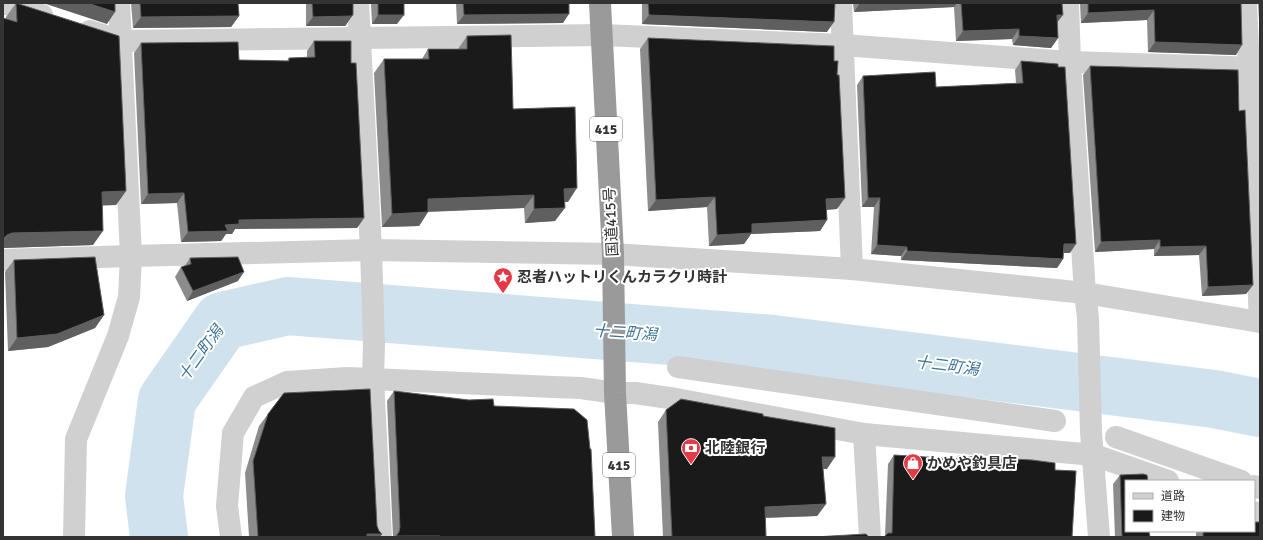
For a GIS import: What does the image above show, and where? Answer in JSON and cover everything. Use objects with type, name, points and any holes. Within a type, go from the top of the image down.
[{"type":"highway","name":"国道415号","points":[[600,3],[613,254],[615,393],[623,537]]},
{"type":"street","points":[[3,3],[120,41],[602,35],[843,45],[1070,62],[1255,68]]},
{"type":"street","points":[[74,537],[76,439],[120,329],[129,297],[131,256],[119,3]]},
{"type":"street","points":[[358,3],[371,250],[374,343],[373,379],[381,537]]},
{"type":"street","points":[[841,3],[852,269]]},
{"type":"street","points":[[1068,3],[1070,62],[1085,293],[1088,318],[1091,432],[1094,455],[1099,537]]},
{"type":"street","points":[[3,260],[371,250],[613,254],[852,269],[1085,293],[1260,322],[1255,68],[1246,3]]},
{"type":"street","points":[[678,367],[1054,420]]},
{"type":"street","points":[[231,537],[227,506],[233,433],[254,397],[286,382],[347,378],[581,388],[615,393],[635,393],[676,399],[864,434],[1094,455],[1165,480]]},
{"type":"street","points":[[864,434],[870,537]]},
{"type":"street","points":[[1116,436],[1238,480]]},
{"type":"building","points":[[16,3],[119,36],[126,191],[102,192],[103,231],[12,233],[3,238],[3,18],[17,22]]},
{"type":"building","points":[[87,3],[115,3],[115,12]]},
{"type":"building","points":[[140,3],[238,3],[239,16],[141,17]]},
{"type":"building","points":[[312,3],[353,3],[353,15],[313,17]]},
{"type":"building","points":[[378,3],[404,3],[404,15],[378,15]]},
{"type":"building","points":[[463,3],[569,3],[569,14],[464,15]]},
{"type":"building","points":[[648,3],[835,3],[834,22],[649,15]]},
{"type":"building","points":[[961,3],[1062,3],[1063,15],[1057,15],[1058,38],[1019,36],[1019,29],[963,31]]},
{"type":"building","points":[[1088,3],[1241,3],[1242,45],[1155,42],[1154,10],[1088,13]]},
{"type":"building","points":[[511,35],[513,109],[575,107],[577,188],[564,189],[565,208],[534,209],[534,195],[428,199],[428,212],[392,214],[384,59],[429,59],[428,49],[467,49],[467,36]]},
{"type":"building","points":[[648,38],[834,46],[834,61],[838,61],[837,75],[839,75],[845,198],[826,199],[827,220],[752,224],[752,233],[717,235],[715,197],[656,200]]},
{"type":"building","points":[[314,41],[351,41],[351,63],[356,63],[364,218],[239,220],[239,224],[225,225],[228,231],[188,232],[184,193],[148,194],[141,43],[238,42],[239,60],[289,61],[289,58],[315,57]]},
{"type":"building","points":[[1021,61],[1058,64],[1058,67],[1065,67],[1076,244],[1064,244],[1063,259],[907,251],[907,247],[877,245],[880,198],[868,198],[863,76],[935,72],[936,87],[1023,83]]},
{"type":"building","points":[[1090,66],[1238,70],[1239,111],[1245,110],[1253,285],[1208,287],[1206,246],[1160,247],[1160,240],[1101,242]]},
{"type":"building","points":[[95,257],[104,315],[57,334],[17,338],[14,260]]},
{"type":"building","points":[[238,257],[244,272],[193,291],[181,267],[191,264],[190,258]]},
{"type":"building","points":[[370,389],[377,526],[382,534],[367,534],[367,537],[258,537],[253,461],[268,414],[284,393]]},
{"type":"building","points":[[394,391],[469,400],[493,399],[494,406],[574,409],[587,420],[591,449],[595,537],[396,536],[400,527]]},
{"type":"building","points":[[681,399],[763,414],[763,416],[835,428],[835,457],[822,457],[826,504],[765,507],[766,537],[672,537],[666,410]]},
{"type":"building","points":[[894,455],[958,459],[958,456],[1032,460],[1055,463],[1055,470],[1076,471],[1072,537],[884,537],[888,533],[892,533]]},
{"type":"building","points":[[1120,475],[1147,475],[1148,480],[1125,480],[1125,532],[1149,532],[1150,537],[1122,537]]},
{"type":"building","points":[[1255,522],[1260,522],[1260,537],[1203,537],[1203,532],[1255,532]]},
{"type":"building","points":[[866,534],[869,537],[814,537]]},
{"type":"waterway","name":"十二町潟","points":[[159,537],[154,496],[167,400],[222,321],[288,306],[773,344],[1214,399],[1260,408]]},
{"type":"place","name":"忍者ハットリくんカラクリ時計","points":[[503,294]]},
{"type":"place","name":"北陸銀行","points":[[691,465]]},
{"type":"place","name":"かめや釣具店","points":[[913,480]]}]
